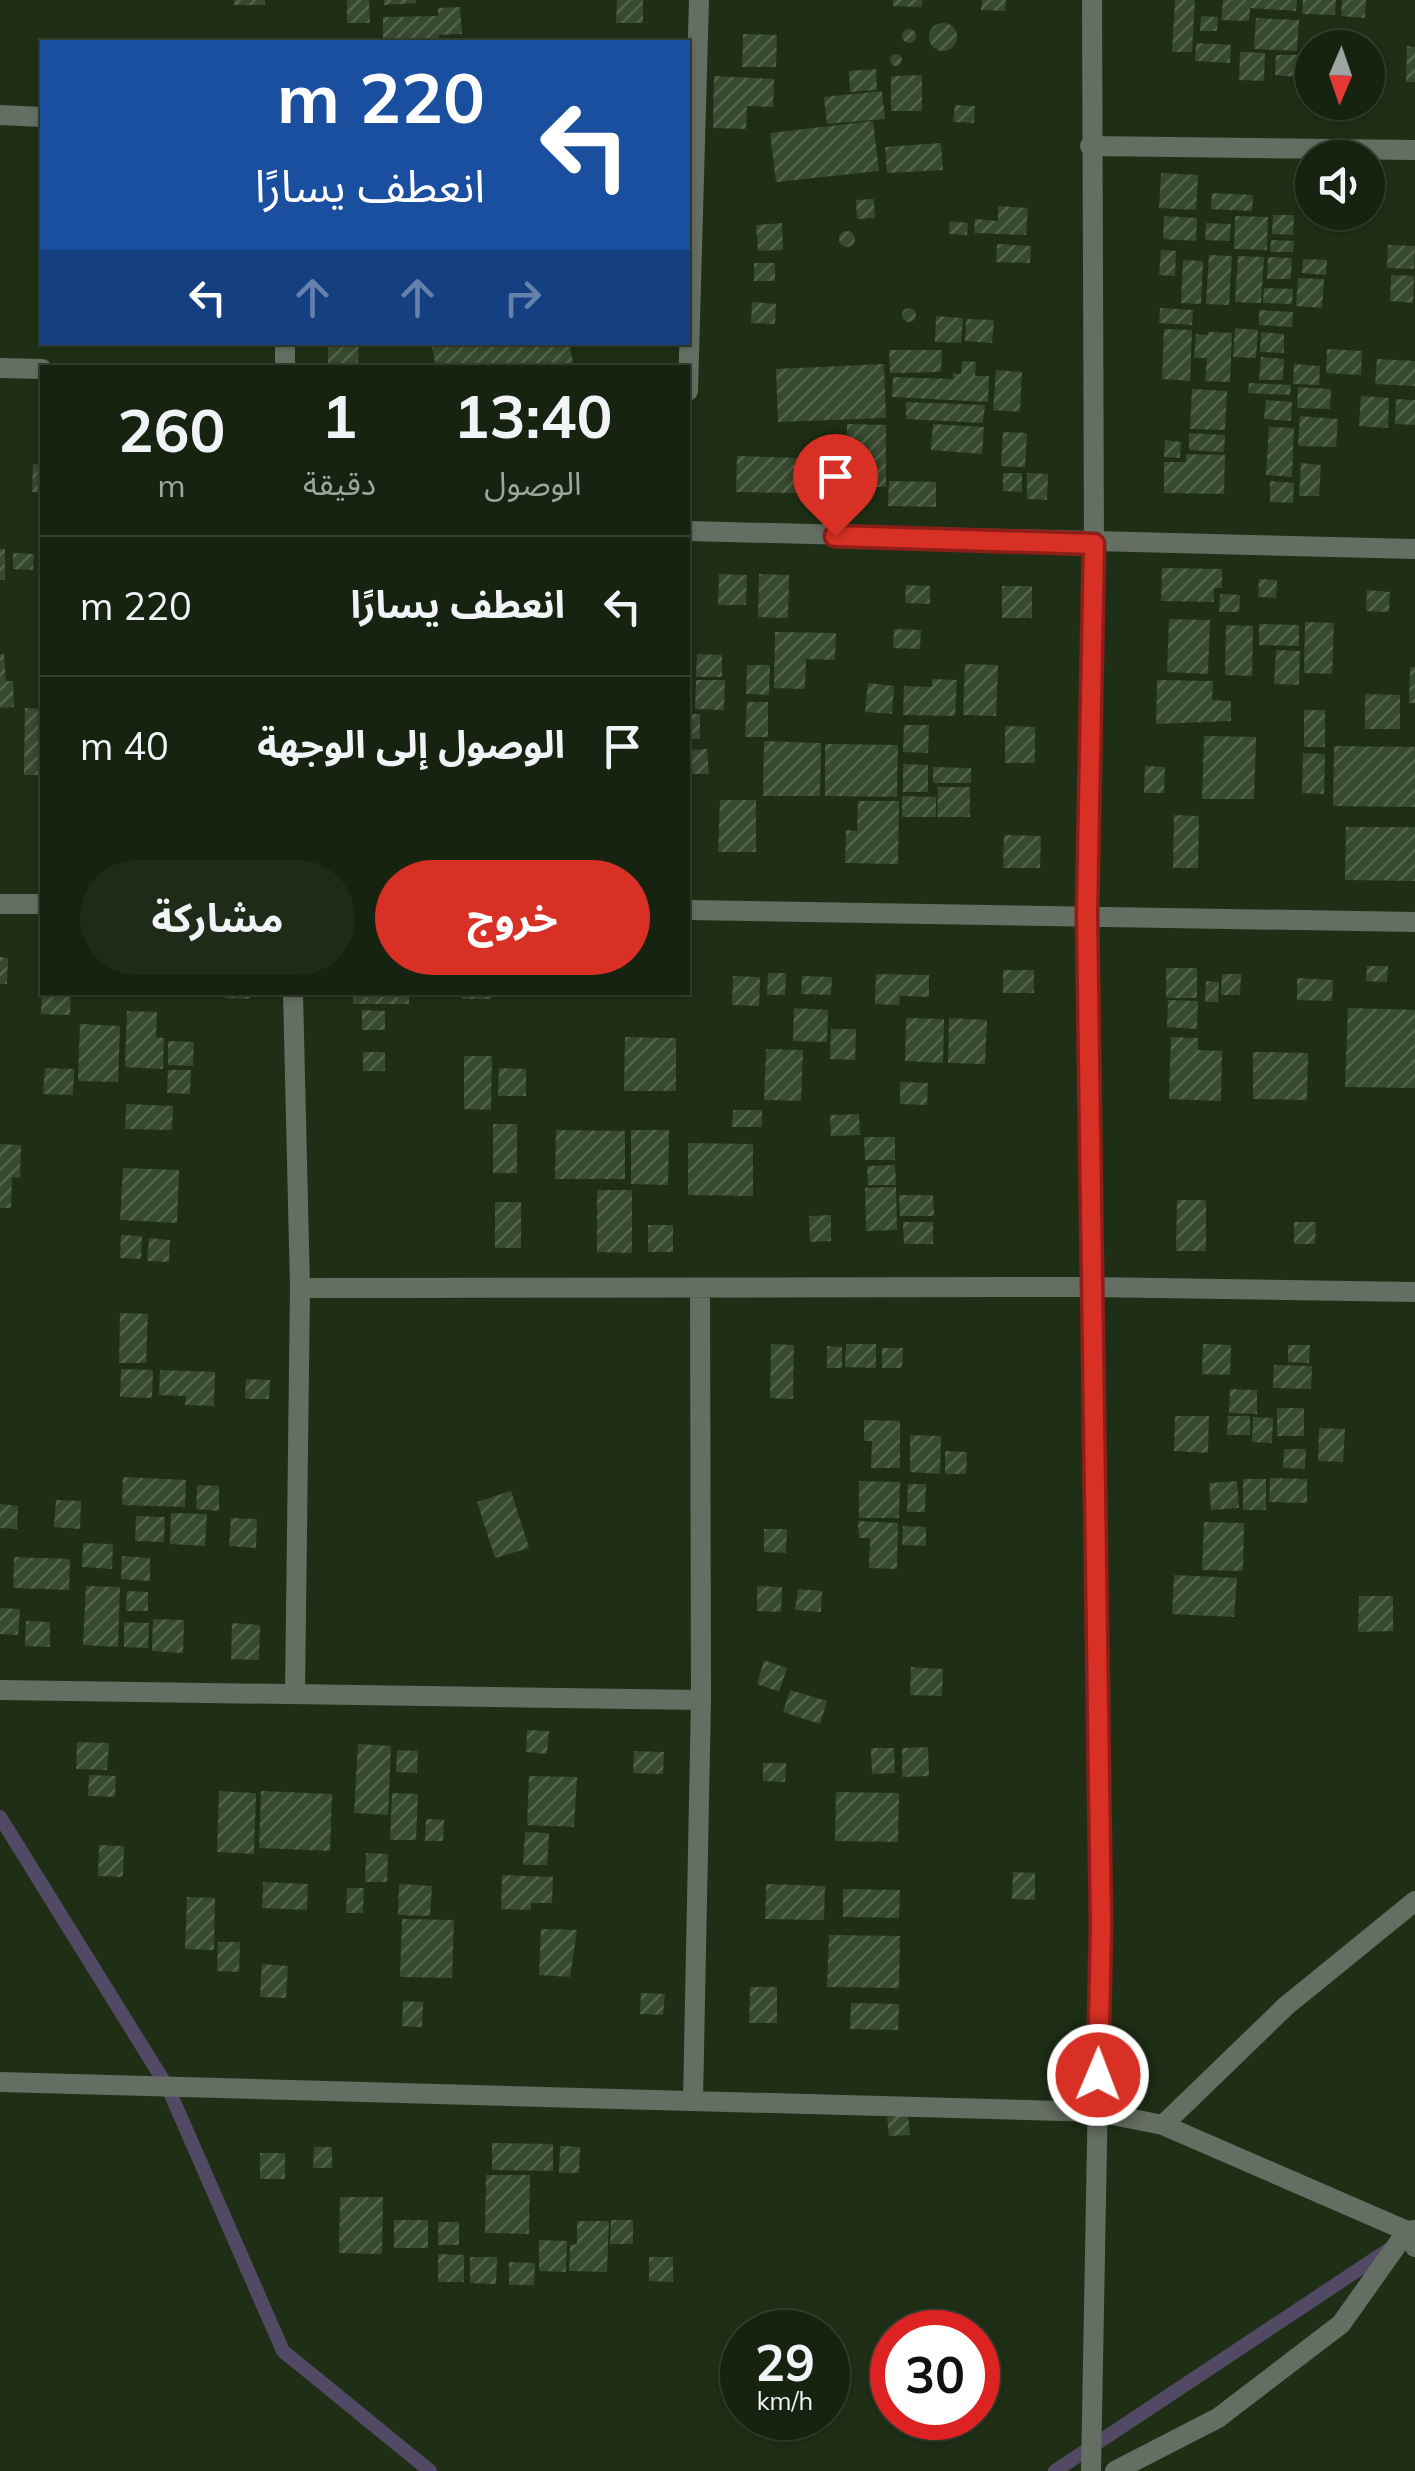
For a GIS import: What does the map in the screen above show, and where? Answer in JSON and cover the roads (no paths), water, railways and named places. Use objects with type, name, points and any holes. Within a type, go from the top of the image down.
[{"type":"street","points":[[690,266],[698,0]]},
{"type":"street","points":[[1091,2471],[1101,1926],[1087,913],[1094,544],[1092,0]]},
{"type":"street","points":[[0,115],[40,117]]},
{"type":"street","points":[[1090,146],[1415,150]]},
{"type":"street","points":[[0,368],[40,369]]},
{"type":"street","points":[[690,531],[1415,549]]},
{"type":"street","points":[[0,904],[40,904]]},
{"type":"street","points":[[690,910],[1087,913],[1415,922]]},
{"type":"street","points":[[293,995],[300,1288],[295,1694]]},
{"type":"street","points":[[300,1288],[1092,1287],[1415,1292]]},
{"type":"street","points":[[693,2101],[702,1700],[700,1288]]},
{"type":"street","points":[[0,1690],[702,1700]]},
{"type":"street","points":[[1163,2125],[1286,2006],[1415,1901]]},
{"type":"street","points":[[0,2082],[1097,2112],[1163,2125],[1412,2236],[1341,2324],[1218,2418],[1115,2471]]},
{"type":"waterway","points":[[0,1817],[168,2088],[283,2351],[430,2471]]},
{"type":"waterway","points":[[1055,2471],[1388,2250]]}]
